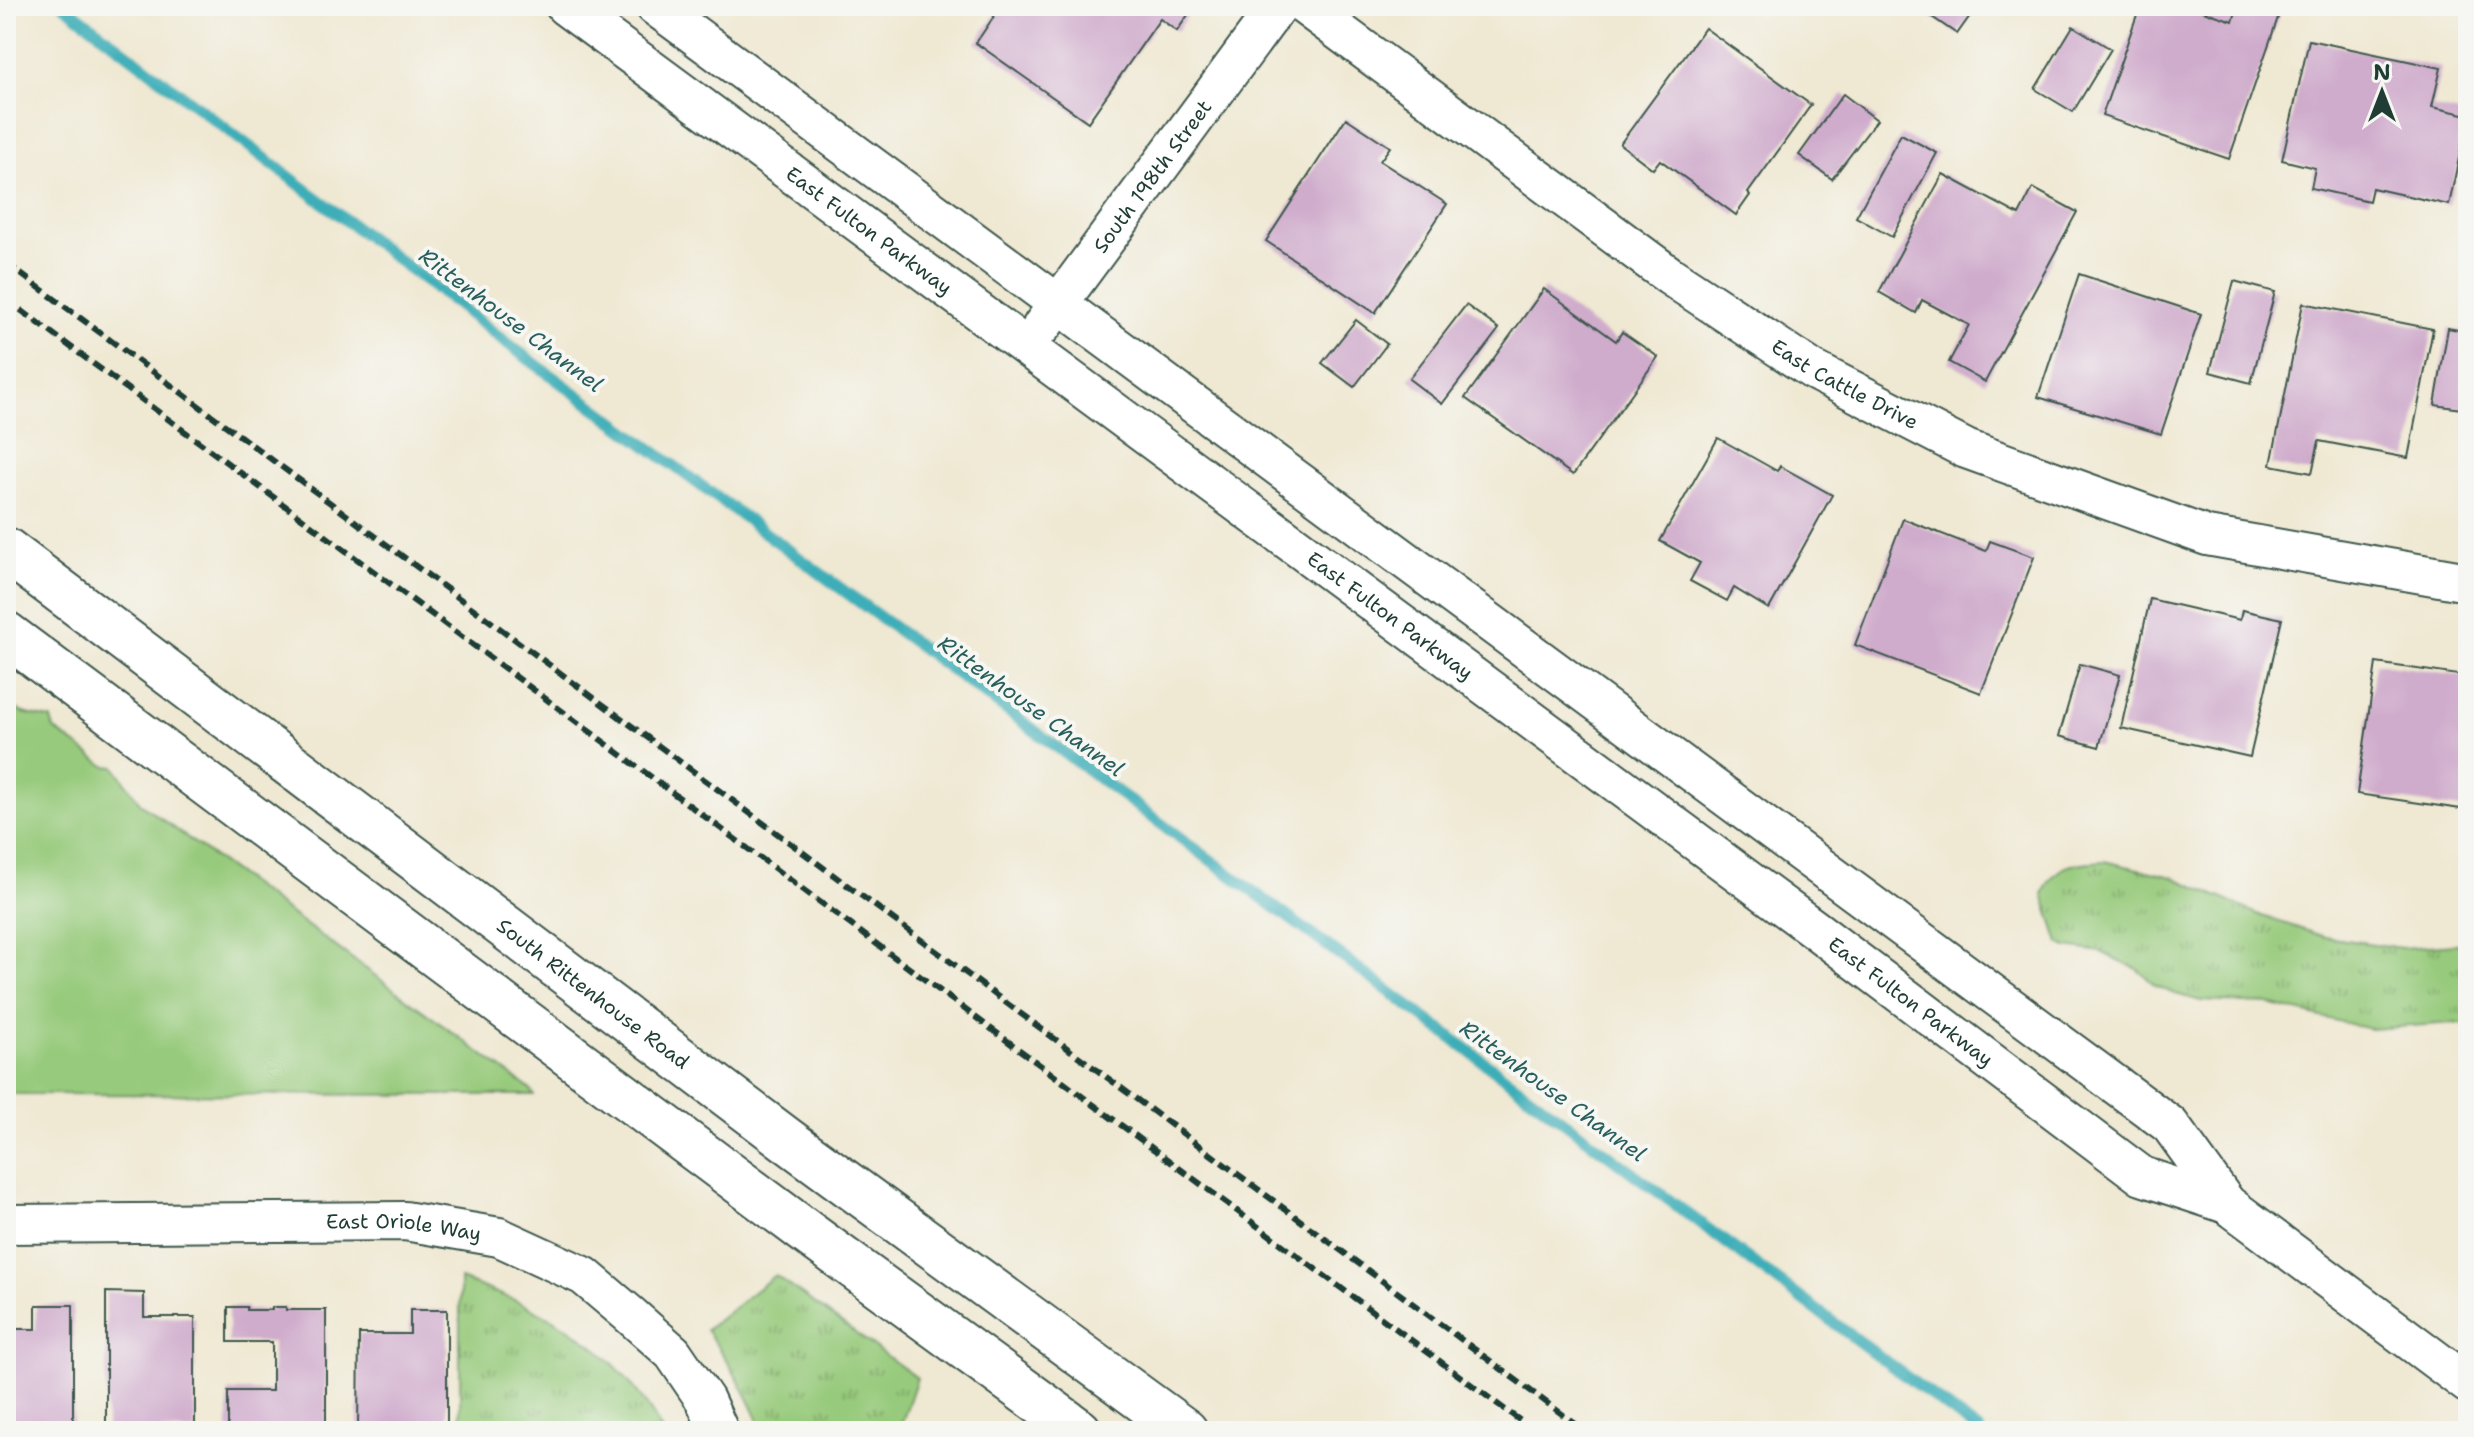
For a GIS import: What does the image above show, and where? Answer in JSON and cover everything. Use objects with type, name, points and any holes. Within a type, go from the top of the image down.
[{"type":"main road","name":"South Rittenhouse Road","points":[[6,550],[787,1140],[1185,1431]]},
{"type":"main road","points":[[6,634],[796,1225],[1079,1431]]},
{"type":"street","name":"East Fulton Parkway","points":[[565,6],[1817,931],[2142,1176],[2227,1204]]},
{"type":"street","name":"East Fulton Parkway","points":[[655,6],[2170,1125],[2227,1204],[2468,1384]]},
{"type":"street","name":"South 198th Street","points":[[1026,347],[1278,6]]},
{"type":"street","name":"East Cattle Drive","points":[[1305,6],[1670,276],[1813,370],[1966,449],[2207,536],[2468,582]]},
{"type":"street","name":"East Oriole Way","points":[[6,1224],[405,1221],[499,1237],[584,1276],[673,1353],[705,1400],[719,1431]]},
{"type":"green space","points":[[6,702],[23,713],[51,719],[54,729],[105,766],[115,767],[140,803],[534,1095],[6,1094]]},
{"type":"green space","points":[[2104,861],[2173,877],[2262,916],[2325,937],[2402,948],[2468,943],[2468,1025],[2453,1023],[2370,1029],[2268,1004],[2201,1001],[2155,985],[2137,969],[2101,952],[2067,947],[2059,943],[2043,894],[2060,870],[2075,864]]},
{"type":"green space","points":[[775,1275],[917,1378],[899,1431],[763,1431],[738,1379],[706,1330]]},
{"type":"green space","points":[[460,1279],[523,1304],[577,1334],[624,1375],[662,1431],[460,1431]]},
{"type":"building","points":[[1001,6],[1194,6],[1177,31],[1160,19],[1088,122],[976,43]]},
{"type":"building","points":[[1916,6],[1977,6],[1957,34]]},
{"type":"building","points":[[2140,6],[2188,6],[2233,21],[2238,6],[2282,6],[2229,159],[2102,116]]},
{"type":"building","points":[[2073,26],[2111,49],[2073,112],[2035,89]]},
{"type":"building","points":[[1705,28],[1811,105],[1748,193],[1750,195],[1736,215],[1660,160],[1653,169],[1620,144]]},
{"type":"building","points":[[2309,40],[2441,68],[2432,107],[2468,115],[2449,205],[2372,188],[2369,201],[2311,188],[2315,168],[2282,160]]},
{"type":"building","points":[[1843,94],[1877,120],[1832,179],[1799,155]]},
{"type":"building","points":[[1346,118],[1390,147],[1380,161],[1447,204],[1375,313],[1266,241]]},
{"type":"building","points":[[1901,134],[1937,153],[1892,237],[1856,217]]},
{"type":"building","points":[[1943,174],[2019,215],[2033,188],[2077,212],[1985,382],[1949,362],[1969,325],[1922,300],[1916,313],[1879,292]]},
{"type":"building","points":[[2079,274],[2201,314],[2161,434],[2038,397]]},
{"type":"building","points":[[2234,281],[2275,292],[2251,383],[2210,372]]},
{"type":"building","points":[[1544,289],[1616,341],[1622,332],[1658,357],[1573,475],[1465,398]]},
{"type":"building","points":[[2303,303],[2433,329],[2408,458],[2319,441],[2312,473],[2271,465]]},
{"type":"building","points":[[1466,305],[1499,329],[1442,404],[1409,379]]},
{"type":"building","points":[[1356,320],[1387,344],[1354,387],[1322,363]]},
{"type":"building","points":[[2448,328],[2468,332],[2468,410],[2435,405]]},
{"type":"building","points":[[1718,438],[1777,471],[1780,466],[1832,495],[1769,609],[1734,588],[1727,601],[1690,581],[1700,563],[1660,541]]},
{"type":"building","points":[[1903,519],[1986,551],[1990,541],[2034,557],[1981,693],[1855,645]]},
{"type":"building","points":[[2150,599],[2240,620],[2242,610],[2282,619],[2250,757],[2121,728]]},
{"type":"building","points":[[2376,663],[2465,676],[2468,669],[2468,810],[2357,794]]},
{"type":"building","points":[[2080,664],[2120,675],[2099,747],[2059,736]]},
{"type":"building","points":[[106,1292],[144,1293],[144,1317],[195,1317],[195,1431],[106,1430]]},
{"type":"building","points":[[36,1305],[73,1305],[73,1431],[6,1431],[6,1329],[36,1329]]},
{"type":"building","points":[[228,1307],[247,1307],[247,1310],[286,1307],[286,1310],[326,1310],[326,1431],[228,1431],[228,1391],[272,1391],[272,1342],[228,1342]]},
{"type":"building","points":[[410,1310],[447,1310],[447,1431],[358,1431],[359,1334],[410,1334]]},
{"type":"waterway","name":"Rittenhouse Channel","points":[[65,6],[519,352],[1382,986],[1979,1431]]},
{"type":"railway","points":[[6,263],[1585,1431]]},
{"type":"railway","points":[[6,299],[1534,1431]]}]
